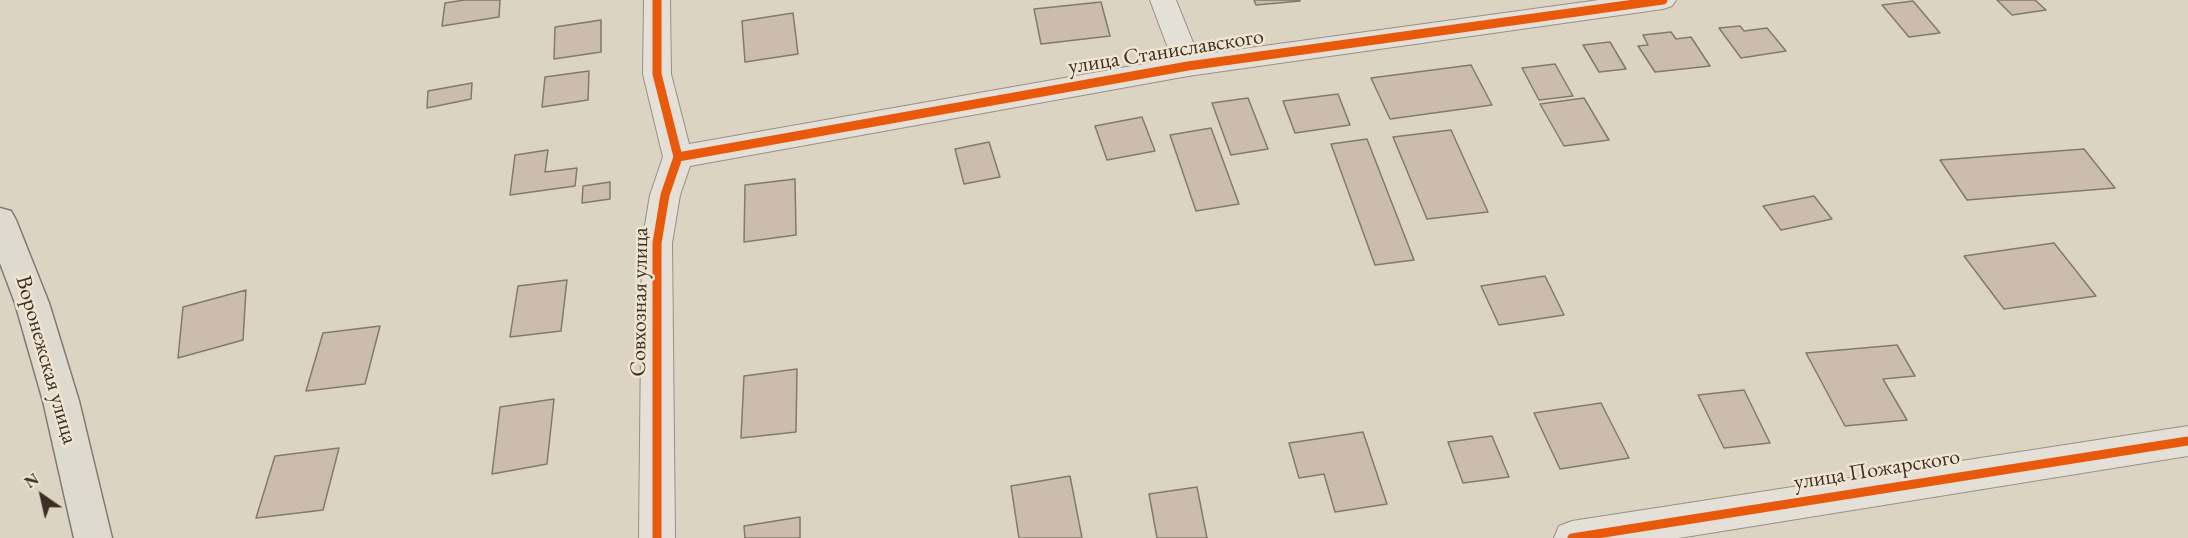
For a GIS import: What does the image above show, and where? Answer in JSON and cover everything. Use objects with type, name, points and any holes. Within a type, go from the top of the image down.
[{"type":"highway","name":"Воронежская улица","points":[[0,220],[32,303],[54,379],[93,538]]},
{"type":"street","points":[[657,0],[657,74],[678,157]]},
{"type":"street","points":[[1163,0],[1188,66]]},
{"type":"street","name":"улица Станиславского","points":[[678,157],[1188,66],[1651,1]]},
{"type":"street","name":"Совхозная улица","points":[[657,538],[657,243],[665,195],[678,157]]},
{"type":"street","name":"улица Пожарского","points":[[1572,538],[2188,441]]},
{"type":"building","points":[[465,0],[500,0],[499,17],[442,26],[445,3]]},
{"type":"building","points":[[1254,0],[1300,0],[1300,1],[1256,5]]},
{"type":"building","points":[[1997,0],[2035,0],[2046,10],[2012,15]]},
{"type":"building","points":[[1913,1],[1940,33],[1909,37],[1882,5]]},
{"type":"building","points":[[1101,2],[1110,36],[1041,44],[1034,9]]},
{"type":"building","points":[[793,13],[798,54],[745,62],[742,21]]},
{"type":"building","points":[[601,20],[601,52],[554,59],[555,27]]},
{"type":"building","points":[[1740,26],[1744,31],[1767,28],[1786,51],[1741,58],[1719,28]]},
{"type":"building","points":[[1671,32],[1676,39],[1691,37],[1710,66],[1655,72],[1638,46],[1648,45],[1643,35]]},
{"type":"building","points":[[1610,42],[1626,69],[1599,72],[1583,45]]},
{"type":"building","points":[[1555,64],[1573,96],[1539,100],[1522,68]]},
{"type":"building","points":[[1471,65],[1492,105],[1390,119],[1371,78]]},
{"type":"building","points":[[589,71],[588,100],[542,107],[545,77]]},
{"type":"building","points":[[472,83],[471,99],[427,108],[428,91]]},
{"type":"building","points":[[1338,94],[1350,125],[1295,133],[1283,101]]},
{"type":"building","points":[[1248,98],[1268,149],[1231,155],[1212,103]]},
{"type":"building","points":[[1584,98],[1609,140],[1564,146],[1540,104]]},
{"type":"building","points":[[1142,117],[1155,151],[1107,160],[1095,126]]},
{"type":"building","points":[[1211,128],[1239,204],[1196,211],[1170,135]]},
{"type":"building","points":[[1451,130],[1488,212],[1427,219],[1393,137]]},
{"type":"building","points":[[1367,139],[1414,260],[1375,265],[1331,144]]},
{"type":"building","points":[[989,142],[1000,177],[964,184],[955,149]]},
{"type":"building","points":[[2084,149],[2115,188],[1967,200],[1940,160]]},
{"type":"building","points":[[548,150],[545,172],[577,168],[575,186],[510,195],[515,155]]},
{"type":"building","points":[[795,179],[796,235],[744,242],[745,185]]},
{"type":"building","points":[[610,182],[610,199],[582,203],[583,186]]},
{"type":"building","points":[[1814,196],[1832,219],[1781,230],[1763,206]]},
{"type":"building","points":[[2054,243],[2096,296],[2004,309],[1964,256]]},
{"type":"building","points":[[1545,276],[1564,315],[1499,325],[1481,286]]},
{"type":"building","points":[[567,280],[561,331],[510,337],[518,286]]},
{"type":"building","points":[[246,290],[243,340],[178,358],[183,307]]},
{"type":"building","points":[[380,326],[365,384],[306,391],[323,333]]},
{"type":"building","points":[[1897,345],[1915,376],[1883,379],[1907,420],[1845,426],[1806,353]]},
{"type":"building","points":[[797,369],[796,432],[741,438],[744,376]]},
{"type":"building","points":[[1744,390],[1770,443],[1724,448],[1698,395]]},
{"type":"building","points":[[554,399],[547,464],[492,474],[500,407]]},
{"type":"building","points":[[1601,403],[1629,458],[1560,469],[1534,413]]},
{"type":"building","points":[[1363,432],[1387,504],[1335,512],[1324,474],[1299,478],[1289,443]]},
{"type":"building","points":[[1492,436],[1509,477],[1463,483],[1448,442]]},
{"type":"building","points":[[339,448],[323,510],[256,518],[275,456]]},
{"type":"building","points":[[1070,476],[1082,538],[1019,538],[1011,486]]},
{"type":"building","points":[[1197,487],[1207,538],[1157,538],[1149,494]]},
{"type":"building","points":[[800,517],[800,538],[745,538],[744,526]]},
{"type":"cycle path","points":[[657,0],[657,74],[678,157],[665,195],[657,243],[657,538]]},
{"type":"cycle path","points":[[678,157],[1188,66],[1663,0]]},
{"type":"cycle path","points":[[1572,538],[2188,441]]}]
